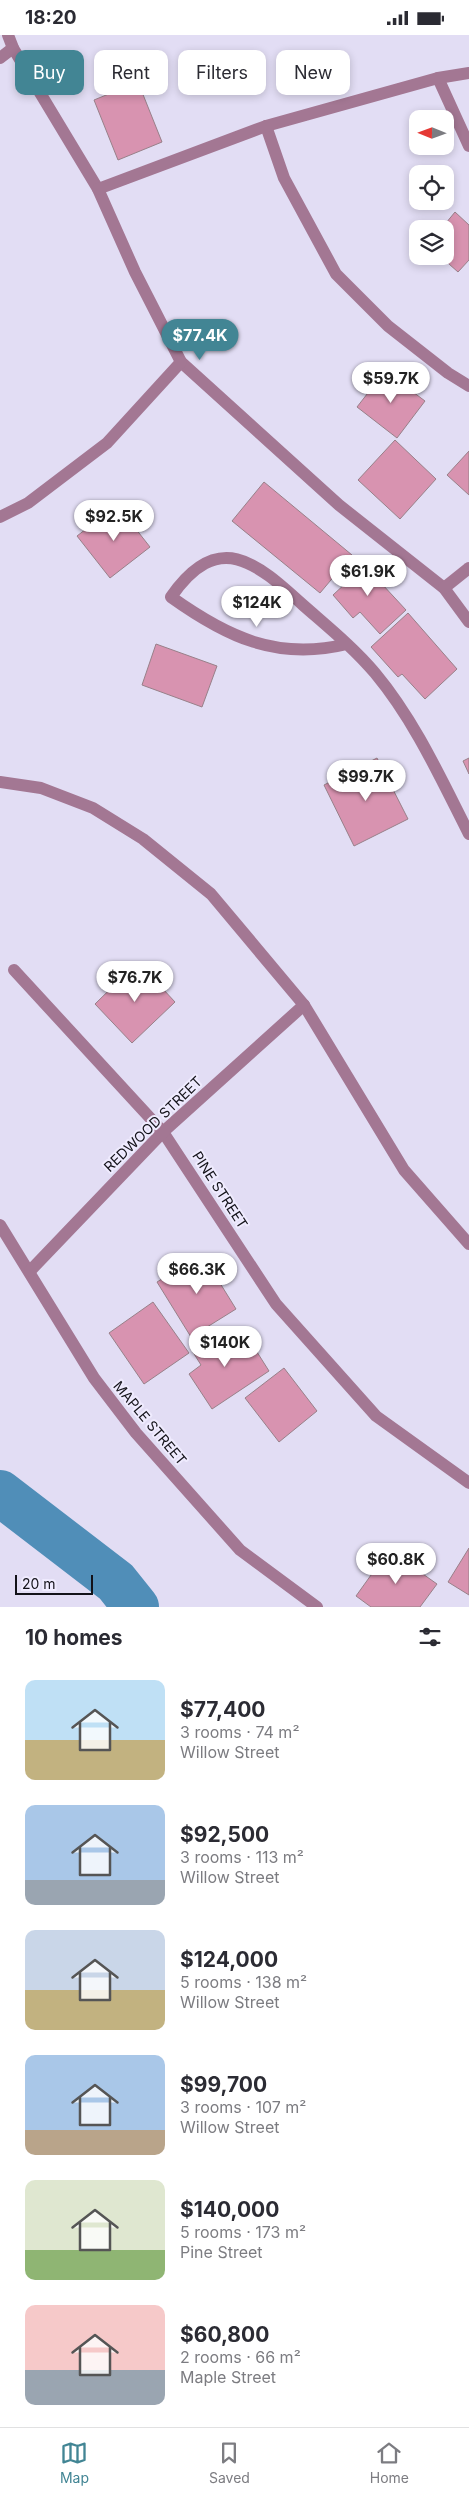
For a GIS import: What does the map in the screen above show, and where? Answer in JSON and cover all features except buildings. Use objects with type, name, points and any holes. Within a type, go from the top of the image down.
[{"type":"street","points":[[8,35],[13,48],[98,189],[135,272],[181,363],[339,505],[444,588],[469,622]]},
{"type":"street","points":[[0,58],[13,48]]},
{"type":"street","points":[[98,189],[266,126],[438,78],[469,73]]},
{"type":"street","points":[[438,78],[469,146]]},
{"type":"street","points":[[266,126],[284,178],[336,274],[388,326],[448,373],[469,386]]},
{"type":"street","points":[[0,517],[28,503],[107,443],[181,363]]},
{"type":"street","points":[[347,644],[322,650],[290,651],[266,646],[199,617],[172,597],[184,579],[200,565],[218,558],[235,558],[252,565],[274,579],[347,644],[375,674],[405,715],[436,768],[469,834]]},
{"type":"street","points":[[444,588],[469,568]]},
{"type":"street","points":[[0,782],[9,781],[41,788],[94,808],[143,839],[211,894],[304,1005],[404,1171],[469,1244]]},
{"type":"street","name":"PINE STREET","points":[[14,970],[163,1131],[276,1304],[376,1416],[469,1483]]},
{"type":"street","name":"REDWOOD STREET","points":[[30,1271],[163,1131],[304,1005]]},
{"type":"street","name":"MAPLE STREET","points":[[0,1225],[94,1378],[136,1433],[240,1550],[317,1607]]},
{"type":"waterway","points":[[0,1493],[116,1582],[136,1607]]}]
